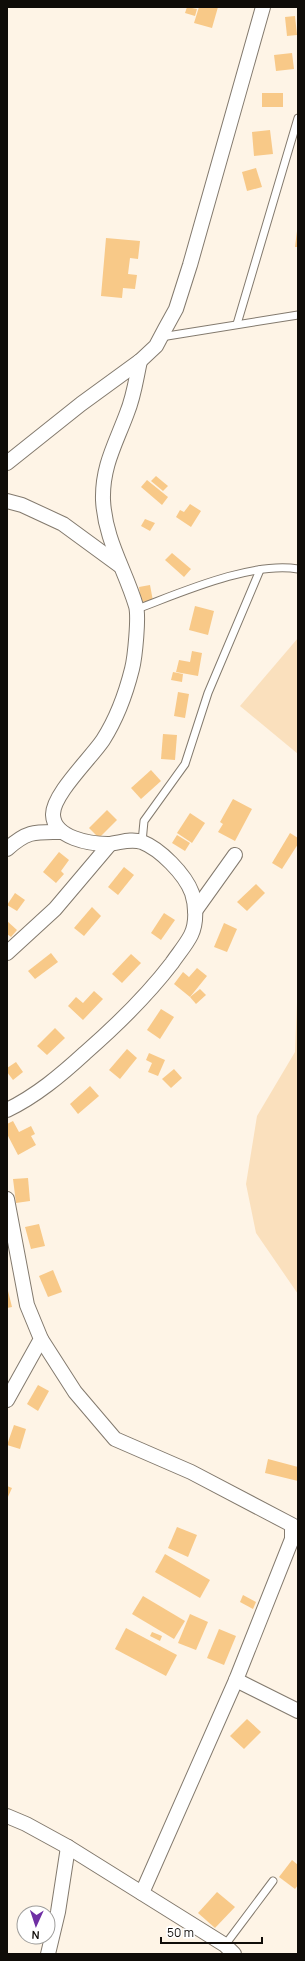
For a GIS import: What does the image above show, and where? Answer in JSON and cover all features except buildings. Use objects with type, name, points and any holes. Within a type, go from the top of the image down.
[{"type":"street","points":[[7,463],[81,404],[140,361],[156,346],[176,309],[190,265],[263,7]]},
{"type":"street","points":[[40,832],[53,816],[56,802],[104,739],[125,695],[133,665],[137,609],[119,564],[106,523],[103,500],[104,476],[107,462],[135,390],[140,361]]},
{"type":"street","points":[[7,501],[22,505],[62,524],[119,564]]},
{"type":"street","points":[[53,816],[57,827],[62,832]]},
{"type":"street","points":[[7,849],[23,835],[40,832],[62,832],[103,847],[132,840],[142,842],[166,859],[183,876],[193,895],[195,911],[195,923],[192,934],[157,983],[139,1004],[105,1036],[49,1084],[20,1104],[7,1110]]},
{"type":"street","points":[[7,953],[55,909],[103,847]]},
{"type":"street","points":[[195,911],[235,855]]},
{"type":"street","points":[[7,1199],[27,1305],[41,1340],[75,1392],[115,1439],[191,1472],[295,1524],[292,1539],[236,1680],[142,1893]]},
{"type":"street","points":[[7,1400],[41,1340]]},
{"type":"street","points":[[236,1680],[298,1711]]},
{"type":"street","points":[[7,1816],[26,1824],[68,1847],[230,1949]]},
{"type":"street","points":[[48,1954],[58,1912],[68,1847]]},
{"type":"lane","points":[[237,324],[298,118]]},
{"type":"lane","points":[[161,337],[298,315]]},
{"type":"lane","points":[[137,609],[213,581],[260,570],[298,569]]},
{"type":"lane","points":[[142,842],[144,821],[185,764],[208,693],[260,570]]},
{"type":"lane","points":[[230,1949],[273,1881]]},
{"type":"shaded area","points":[[298,638],[298,754],[240,706]]},
{"type":"shaded area","points":[[298,977],[298,1294],[256,1233],[246,1184],[257,1116],[295,1052]]}]
